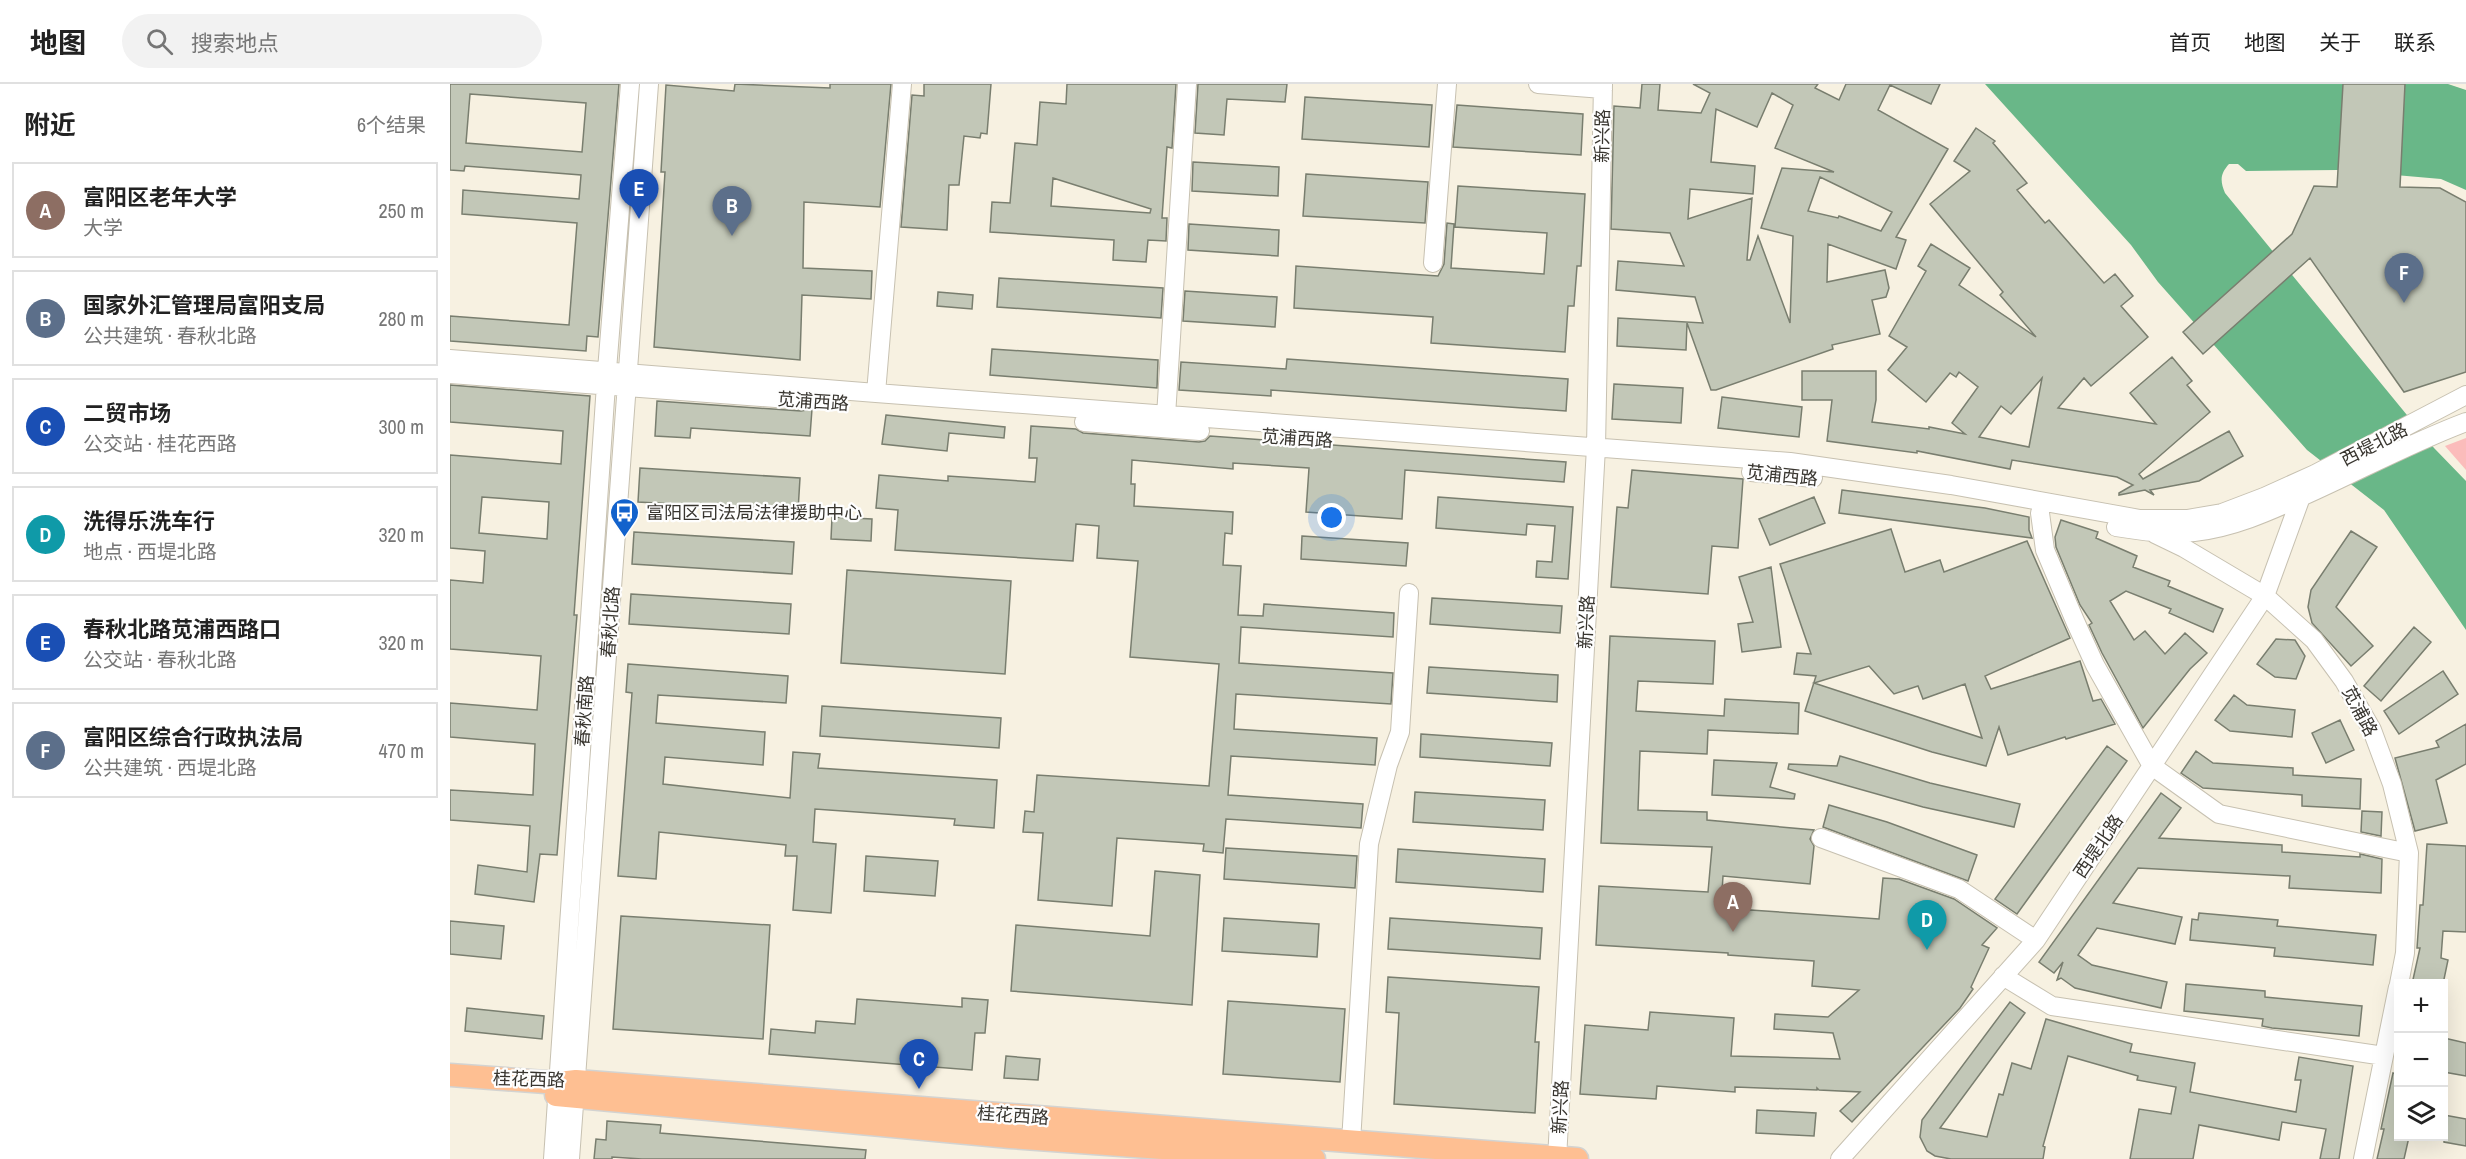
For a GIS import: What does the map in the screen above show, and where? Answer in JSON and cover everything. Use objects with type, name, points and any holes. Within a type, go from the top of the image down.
[{"type":"main road","name":"桂花西路","points":[[450,1075],[1076,1150],[1314,1159]]},
{"type":"main road","name":"桂花西路","points":[[450,1088],[567,1089],[1564,1158]]},
{"type":"street","name":"春秋南路","points":[[554,1159],[567,1089],[607,377],[630,84]]},
{"type":"street","name":"春秋北路","points":[[570,1159],[567,1089],[628,379],[650,84]]},
{"type":"street","points":[[876,393],[902,84]]},
{"type":"street","points":[[1166,416],[1187,84]]},
{"type":"street","points":[[1433,263],[1447,84]]},
{"type":"street","points":[[1538,84],[1603,87]]},
{"type":"street","name":"新兴路","points":[[1564,1158],[1595,453],[1603,87]]},
{"type":"street","name":"苋浦西路","points":[[450,359],[628,379],[1595,453],[1790,462],[1951,485],[2144,527]]},
{"type":"street","name":"苋浦西路","points":[[450,374],[607,377]]},
{"type":"street","name":"苋浦西路","points":[[628,379],[876,393],[1595,453],[1790,475],[2144,527]]},
{"type":"street","name":"西堤北路","points":[[2144,527],[2222,513],[2320,480],[2423,429],[2466,395]]},
{"type":"street","name":"西堤北路","points":[[2423,429],[2466,422]]},
{"type":"street","name":"西堤北路","points":[[2144,527],[2193,532],[2228,526],[2301,497],[2320,480]]},
{"type":"street","name":"西堤北路","points":[[1840,1159],[2036,940],[2265,596],[2301,497]]},
{"type":"street","points":[[2040,513],[2044,550],[2079,630],[2095,665],[2152,766],[2219,814],[2409,853]]},
{"type":"street","name":"苋浦路","points":[[2144,527],[2265,596],[2314,640],[2344,681],[2372,730],[2392,784],[2409,853],[2405,953],[2400,979]]},
{"type":"street","points":[[1351,1142],[1369,844],[1388,765],[1400,732],[1409,593]]},
{"type":"street","points":[[1821,838],[1959,889],[2036,940]]},
{"type":"street","points":[[2003,976],[2052,1006],[2384,1056]]},
{"type":"street","name":"苋浦路","points":[[2363,1159],[2394,1009]]},
{"type":"shaded area","points":[[1985,84],[2448,84],[2466,90],[2466,190],[2441,179],[2338,170],[2246,171],[2238,164],[2229,164],[2222,174],[2222,181],[2225,193],[2434,448],[2466,481],[2466,630],[2384,510],[2307,450],[2158,282],[2131,245]]},
{"type":"shaded area","points":[[2466,438],[2466,470],[2445,446]]},
{"type":"building","points":[[450,84],[619,84],[598,337],[587,336],[586,351],[450,341],[450,316],[569,325],[577,223],[462,214],[463,190],[579,199],[581,175],[465,166],[464,171],[450,170]],"holes":[[[470,94],[586,103],[582,152],[466,143]]]},
{"type":"building","points":[[735,84],[830,88],[830,84],[891,84],[880,207],[804,202],[803,268],[872,271],[871,299],[802,295],[800,360],[654,347],[665,172],[661,172],[666,85],[734,91]]},
{"type":"building","points":[[924,84],[991,84],[987,134],[981,133],[980,138],[964,136],[959,185],[949,185],[947,230],[901,227],[912,95],[924,96]]},
{"type":"building","points":[[1067,84],[1176,84],[1172,148],[1167,147],[1162,218],[1167,218],[1166,241],[1148,240],[1146,262],[1113,260],[1114,240],[990,232],[992,202],[1010,203],[1015,143],[1037,145],[1040,102],[1066,104]],"holes":[[[1053,178],[1151,209],[1150,213],[1051,206]]]},
{"type":"building","points":[[1198,84],[1287,84],[1285,102],[1227,99],[1224,135],[1195,133]]},
{"type":"building","points":[[1642,84],[1660,84],[1658,110],[1701,113],[1710,93],[1693,84],[1818,84],[1815,88],[1839,100],[1846,84],[1940,84],[1931,104],[1890,85],[1878,110],[1948,149],[1896,237],[1906,240],[1896,269],[1828,244],[1827,282],[1885,270],[1889,288],[1886,297],[1872,300],[1880,334],[1832,345],[1833,349],[1716,390],[1711,390],[1687,323],[1686,350],[1617,346],[1618,318],[1703,323],[1695,297],[1616,290],[1618,261],[1684,266],[1670,233],[1611,229],[1614,106],[1640,108]],"holes":[[[1772,93],[1793,105],[1775,148],[1834,172],[1782,168],[1761,228],[1793,236],[1790,323],[1758,236],[1750,260],[1747,260],[1752,198],[1688,219],[1690,189],[1753,194],[1755,166],[1711,162],[1716,109],[1757,127]],[[1820,177],[1892,212],[1881,231],[1839,216],[1838,218],[1808,211]]]},
{"type":"building","points":[[2343,84],[2405,84],[2400,187],[2440,188],[2466,202],[2466,372],[2404,392],[2310,258],[2203,354],[2183,332],[2292,234],[2314,186],[2337,187]]},
{"type":"building","points":[[1305,97],[1432,105],[1429,147],[1302,139]]},
{"type":"building","points":[[1457,105],[1583,114],[1581,155],[1453,147]]},
{"type":"building","points":[[1976,128],[1995,141],[1993,143],[2027,183],[2017,190],[2045,223],[2049,220],[2104,283],[2115,274],[2133,296],[2121,306],[2148,337],[2091,386],[2084,378],[2058,408],[2156,424],[2130,393],[2172,357],[2192,381],[2187,385],[2210,412],[2139,474],[2143,479],[2229,431],[2243,456],[2199,481],[2150,490],[2154,495],[2145,490],[2119,495],[2133,485],[2117,477],[2012,460],[2010,469],[1917,451],[1917,453],[1827,441],[1832,400],[1802,400],[1802,371],[1876,371],[1876,400],[1872,422],[1929,429],[1929,427],[1965,434],[1952,423],[1978,387],[1959,372],[1956,377],[1950,373],[1926,402],[1888,370],[1907,347],[1889,336],[1926,271],[1918,266],[1931,244],[1970,268],[1959,285],[2036,337],[2000,295],[2003,292],[1930,204],[1970,171],[1954,161]],"holes":[[[2042,378],[2029,447],[1979,437],[2001,406],[2011,414]]]},
{"type":"building","points":[[1193,162],[1279,167],[1278,196],[1192,191]]},
{"type":"building","points":[[1306,174],[1428,182],[1425,223],[1303,216]]},
{"type":"building","points":[[1458,186],[1585,194],[1581,266],[1577,266],[1574,306],[1568,306],[1565,352],[1431,343],[1433,317],[1294,308],[1296,266],[1438,276],[1444,264],[1447,223],[1454,224],[1451,268],[1544,274],[1547,233],[1455,227]]},
{"type":"building","points":[[1189,224],[1279,230],[1278,256],[1188,250]]},
{"type":"building","points":[[999,278],[1163,288],[1161,318],[997,307]]},
{"type":"building","points":[[1185,291],[1277,297],[1275,327],[1183,321]]},
{"type":"building","points":[[938,292],[973,295],[972,309],[937,306]]},
{"type":"building","points":[[992,349],[1158,360],[1157,388],[990,375]]},
{"type":"building","points":[[1287,359],[1568,379],[1566,411],[1271,390],[1271,396],[1179,390],[1181,362],[1286,369]]},
{"type":"building","points":[[1614,384],[1683,388],[1681,423],[1612,419]]},
{"type":"building","points":[[450,385],[590,396],[574,615],[577,615],[557,855],[540,854],[534,902],[475,894],[478,865],[527,872],[530,826],[450,820],[450,790],[533,795],[535,744],[450,737],[450,703],[537,710],[541,656],[450,649],[450,580],[483,583],[485,551],[450,548],[450,455],[561,464],[563,431],[450,422]],"holes":[[[482,497],[549,502],[547,539],[479,533]]]},
{"type":"building","points":[[1722,397],[1802,407],[1799,437],[1718,428]]},
{"type":"building","points":[[657,401],[801,411],[812,409],[810,436],[691,428],[690,438],[655,436]]},
{"type":"building","points":[[886,415],[1005,427],[1004,438],[949,433],[947,451],[882,444]]},
{"type":"building","points":[[1031,426],[1076,429],[1083,433],[1199,442],[1205,441],[1210,436],[1566,462],[1564,482],[1405,470],[1402,519],[1306,512],[1309,468],[1233,463],[1233,469],[1132,460],[1131,484],[1135,484],[1134,506],[1233,512],[1232,534],[1225,533],[1223,565],[1241,566],[1238,615],[1263,616],[1264,604],[1394,613],[1393,637],[1241,627],[1239,663],[1393,673],[1391,704],[1236,694],[1234,729],[1377,738],[1375,765],[1231,756],[1228,795],[1363,804],[1361,828],[1226,819],[1223,853],[1203,851],[1204,844],[1117,838],[1112,906],[1038,900],[1043,833],[1023,832],[1025,811],[1034,812],[1037,775],[1209,786],[1219,664],[1130,657],[1138,561],[1097,558],[1099,526],[1076,524],[1073,561],[895,550],[898,510],[876,508],[879,475],[948,481],[948,476],[1035,482],[1037,458],[1029,458]]},
{"type":"building","points":[[640,468],[800,478],[798,511],[638,502]]},
{"type":"building","points":[[1632,470],[1743,479],[1738,548],[1712,546],[1708,594],[1611,587],[1617,507],[1628,508]]},
{"type":"building","points":[[1842,490],[1985,508],[2029,517],[2029,530],[2032,538],[1839,513]]},
{"type":"building","points":[[1438,497],[1573,507],[1568,579],[1536,577],[1537,561],[1552,562],[1555,526],[1527,524],[1526,535],[1436,528]]},
{"type":"building","points":[[1814,497],[1825,523],[1770,545],[1759,519]]},
{"type":"building","points":[[832,517],[872,519],[871,541],[831,539]]},
{"type":"building","points":[[2061,520],[2098,532],[2096,538],[2137,556],[2133,567],[2170,581],[2168,586],[2223,609],[2213,632],[2169,613],[2171,609],[2126,591],[2110,601],[2134,640],[2145,631],[2165,654],[2185,633],[2207,653],[2190,669],[2143,728],[2102,653],[2089,625],[2092,623],[2080,605],[2056,547],[2055,537]]},
{"type":"building","points":[[1891,529],[1905,572],[1940,560],[1944,572],[2027,541],[2070,638],[1985,676],[1991,689],[2080,661],[2093,701],[2101,699],[2115,724],[2008,755],[1999,727],[1986,766],[1932,752],[1805,711],[1816,676],[1794,674],[1797,653],[1811,654],[1780,564]],"holes":[[[1869,666],[1894,694],[1918,686],[1923,699],[1965,684],[1982,738],[1814,683]]]},
{"type":"building","points":[[2351,531],[2377,547],[2336,607],[2373,646],[2351,666],[2312,623],[2308,607],[2311,590]]},
{"type":"building","points":[[634,532],[794,542],[792,574],[632,564]]},
{"type":"building","points":[[1302,536],[1408,543],[1406,566],[1301,559]]},
{"type":"building","points":[[1771,567],[1781,647],[1742,652],[1738,624],[1753,622],[1739,577]]},
{"type":"building","points":[[847,570],[1011,581],[1005,674],[841,663]]},
{"type":"building","points":[[631,594],[791,604],[789,634],[629,624]]},
{"type":"building","points":[[1432,598],[1562,606],[1560,633],[1430,624]]},
{"type":"building","points":[[2414,627],[2431,642],[2381,701],[2364,686]]},
{"type":"building","points":[[1610,636],[1715,641],[1713,684],[1638,681],[1636,711],[1724,716],[1725,699],[1799,703],[1798,734],[1708,730],[1707,754],[1640,751],[1638,810],[1707,812],[1707,820],[1814,830],[1810,839],[1814,846],[1810,884],[1723,876],[1721,908],[1879,919],[1883,878],[1899,879],[1954,899],[1997,928],[1982,945],[1989,948],[1971,987],[1973,989],[1960,1008],[1852,1122],[1840,1111],[1860,1092],[1819,1090],[1817,1088],[1817,1090],[1735,1087],[1735,1092],[1657,1086],[1656,1099],[1580,1094],[1585,1025],[1648,1030],[1650,1012],[1734,1018],[1731,1056],[1840,1059],[1833,1033],[1774,1029],[1775,1014],[1828,1017],[1859,990],[1812,986],[1814,961],[1596,945],[1599,886],[1708,892],[1712,847],[1601,843]]},
{"type":"building","points":[[2276,639],[2295,640],[2305,656],[2296,679],[2275,677],[2257,664]]},
{"type":"building","points":[[628,664],[788,676],[786,703],[658,695],[656,723],[765,732],[763,765],[665,757],[663,784],[790,798],[793,752],[820,754],[818,768],[997,780],[994,828],[954,825],[955,819],[815,809],[813,842],[836,844],[831,913],[793,910],[797,856],[785,856],[786,845],[659,832],[656,879],[618,876],[632,693],[626,692]]},
{"type":"building","points":[[1429,667],[1558,675],[1557,702],[1427,693]]},
{"type":"building","points":[[2443,671],[2458,694],[2399,734],[2384,711]]},
{"type":"building","points":[[2234,695],[2247,705],[2295,710],[2292,737],[2230,731],[2215,720]]},
{"type":"building","points":[[822,706],[1001,718],[999,748],[820,736]]},
{"type":"building","points":[[2340,720],[2354,750],[2326,763],[2312,733]]},
{"type":"building","points":[[2466,724],[2466,764],[2436,780],[2447,823],[2415,831],[2395,758],[2439,747],[2436,741]]},
{"type":"building","points":[[1421,734],[1552,743],[1550,766],[1420,757]]},
{"type":"building","points":[[2107,746],[2127,761],[2017,914],[1995,899]]},
{"type":"building","points":[[2196,751],[2213,763],[2293,768],[2293,775],[2361,779],[2360,809],[2302,806],[2302,795],[2203,788],[2181,773]]},
{"type":"building","points":[[1840,756],[1930,783],[2020,804],[2014,827],[1923,807],[1788,769],[1789,764],[1837,766]]},
{"type":"building","points":[[1714,760],[1777,763],[1770,787],[1795,794],[1794,799],[1712,795]]},
{"type":"building","points":[[1415,792],[1545,800],[1543,830],[1413,822]]},
{"type":"building","points":[[2161,793],[2181,808],[2159,838],[2282,845],[2282,852],[2360,857],[2360,854],[2382,859],[2381,893],[2289,888],[2290,876],[2138,868],[2113,903],[2182,917],[2175,944],[2097,928],[2078,955],[2092,965],[2167,982],[2161,1008],[2075,988],[2061,978],[2057,980],[2063,962],[2054,973],[2039,962]]},
{"type":"building","points":[[1829,805],[1887,822],[1977,855],[1968,881],[1823,827]]},
{"type":"building","points":[[2362,811],[2382,812],[2381,836],[2361,832]]},
{"type":"building","points":[[2427,844],[2466,846],[2466,932],[2443,931],[2441,958],[2448,960],[2444,979],[2413,979],[2420,948],[2417,948],[2420,905],[2423,905]]},
{"type":"building","points":[[1226,848],[1357,856],[1355,888],[1224,879]]},
{"type":"building","points":[[1398,849],[1545,859],[1543,892],[1396,882]]},
{"type":"building","points":[[866,856],[938,861],[935,896],[864,891]]},
{"type":"building","points":[[1155,871],[1200,875],[1192,1005],[1011,991],[1016,925],[1150,936]]},
{"type":"building","points":[[2199,913],[2278,920],[2277,926],[2376,935],[2373,965],[2274,956],[2275,948],[2190,940],[2192,919],[2198,920]]},
{"type":"building","points":[[621,916],[770,925],[763,1039],[613,1029]]},
{"type":"building","points":[[1224,918],[1319,924],[1317,957],[1222,951]]},
{"type":"building","points":[[1390,918],[1542,928],[1540,959],[1388,949]]},
{"type":"building","points":[[450,921],[504,926],[501,959],[450,954]]},
{"type":"building","points":[[1388,977],[1539,987],[1535,1042],[1539,1042],[1535,1113],[1394,1104],[1399,1013],[1386,1012]]},
{"type":"building","points":[[2186,984],[2265,991],[2265,997],[2362,1006],[2359,1036],[2272,1028],[2262,1026],[2263,1019],[2184,1011]]},
{"type":"building","points":[[962,998],[988,1000],[985,1033],[975,1033],[972,1070],[769,1054],[771,1029],[815,1033],[816,1021],[855,1024],[857,999],[962,1007]]},
{"type":"building","points":[[1228,1001],[1345,1009],[1340,1082],[1223,1074]]},
{"type":"building","points":[[2010,1002],[2025,1013],[1940,1128],[1987,1137],[1999,1094],[2003,1095],[2012,1063],[2031,1069],[2046,1019],[2132,1044],[2130,1052],[2195,1063],[2190,1092],[2296,1112],[2301,1080],[2295,1080],[2299,1057],[2353,1066],[2339,1159],[2320,1159],[2326,1129],[2282,1122],[2279,1140],[2199,1125],[2193,1159],[2130,1159],[2139,1109],[2171,1114],[2176,1087],[2137,1080],[2138,1076],[2068,1056],[2043,1146],[2045,1147],[2043,1159],[1951,1159],[1935,1156],[1927,1151],[1920,1137],[1922,1120]]},
{"type":"building","points":[[467,1008],[544,1016],[542,1039],[465,1031]]},
{"type":"building","points":[[2448,1039],[2466,1043],[2466,1076],[2448,1073]]},
{"type":"building","points":[[1006,1056],[1040,1059],[1038,1080],[1004,1078]]},
{"type":"building","points":[[2394,1073],[2394,1141],[2408,1141],[2404,1159],[2377,1159],[2384,1129],[2381,1129]]},
{"type":"building","points":[[1757,1110],[1816,1113],[1814,1136],[1756,1133]]},
{"type":"building","points":[[2448,1116],[2466,1119],[2466,1146],[2444,1142],[2448,1141]]},
{"type":"building","points":[[607,1121],[661,1125],[660,1133],[866,1150],[865,1159],[612,1157],[612,1159],[594,1159],[596,1139],[606,1140]]},
{"type":"place","name":"春秋北路苋浦西路口","points":[[639,219]]},
{"type":"place","name":"国家外汇管理局富阳支局","points":[[732,236]]},
{"type":"place","name":"富阳区综合行政执法局","points":[[2404,303]]},
{"type":"place","name":"富阳区司法局法律援助中心","points":[[625,538]]},
{"type":"place","name":"富阳区老年大学","points":[[1733,932]]},
{"type":"place","name":"洗得乐洗车行","points":[[1927,950]]},
{"type":"place","name":"二贸市场","points":[[919,1089]]}]
